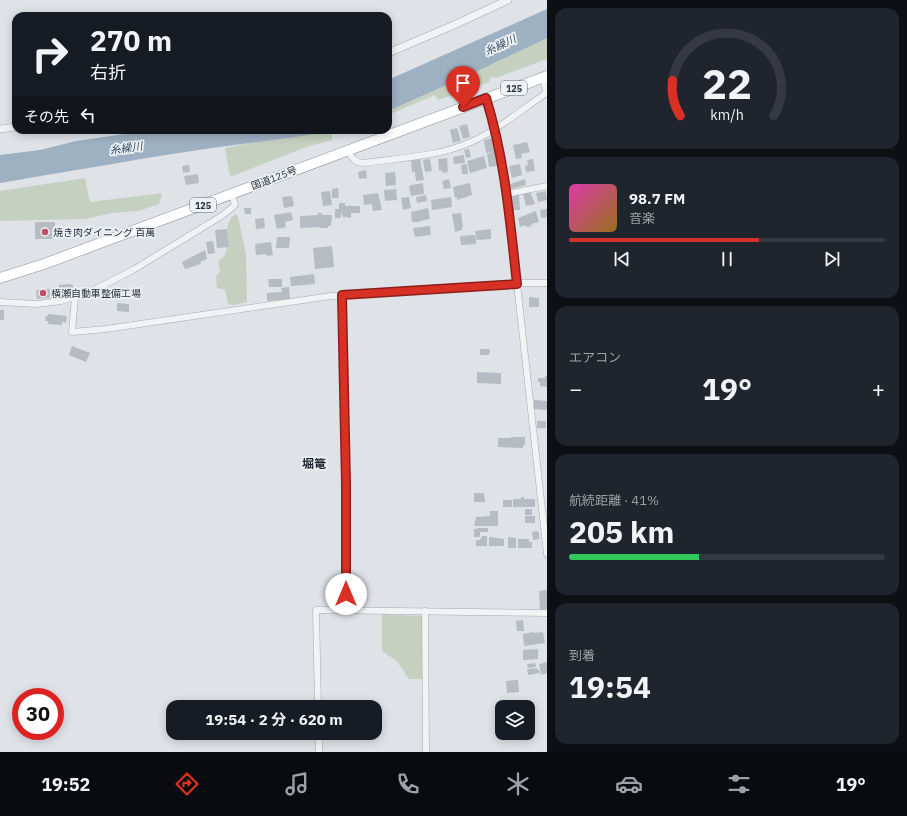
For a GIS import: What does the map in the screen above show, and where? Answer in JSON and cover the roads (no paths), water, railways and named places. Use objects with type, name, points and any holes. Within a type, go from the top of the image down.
[{"type":"highway","name":"国道125号","points":[[392,133],[545,77]]},
{"type":"highway","name":"国道125号","points":[[0,278],[44,264],[390,134]]},
{"type":"street","points":[[392,51],[508,0]]},
{"type":"street","points":[[347,150],[352,158],[360,163],[449,150],[470,143],[495,129],[545,94],[545,77]]},
{"type":"street","points":[[486,98],[495,129],[507,194],[547,554]]},
{"type":"street","points":[[0,129],[12,128]]},
{"type":"street","points":[[507,194],[547,186]]},
{"type":"street","points":[[0,302],[37,304],[75,297],[103,286],[223,215],[235,205],[232,194]]},
{"type":"street","points":[[75,297],[72,332],[106,329],[265,304],[342,295],[547,283]]},
{"type":"street","points":[[342,295],[346,483],[346,610]]},
{"type":"street","points":[[318,700],[316,610],[547,613]]},
{"type":"street","points":[[425,611],[426,752]]},
{"type":"street","points":[[319,740],[319,752]]},
{"type":"water","name":"糸繰川","points":[[547,9],[547,38],[392,109],[392,78]]},
{"type":"water","name":"糸繰川","points":[[125,134],[313,134],[173,154],[0,183],[0,155],[40,150],[76,141]]},
{"type":"place","name":"焼き肉ダイニング 百萬","points":[[45,232]]},
{"type":"place","name":"横瀬自動車整備工場","points":[[43,293]]},
{"type":"district","name":"堀篭","points":[[314,463]]}]
